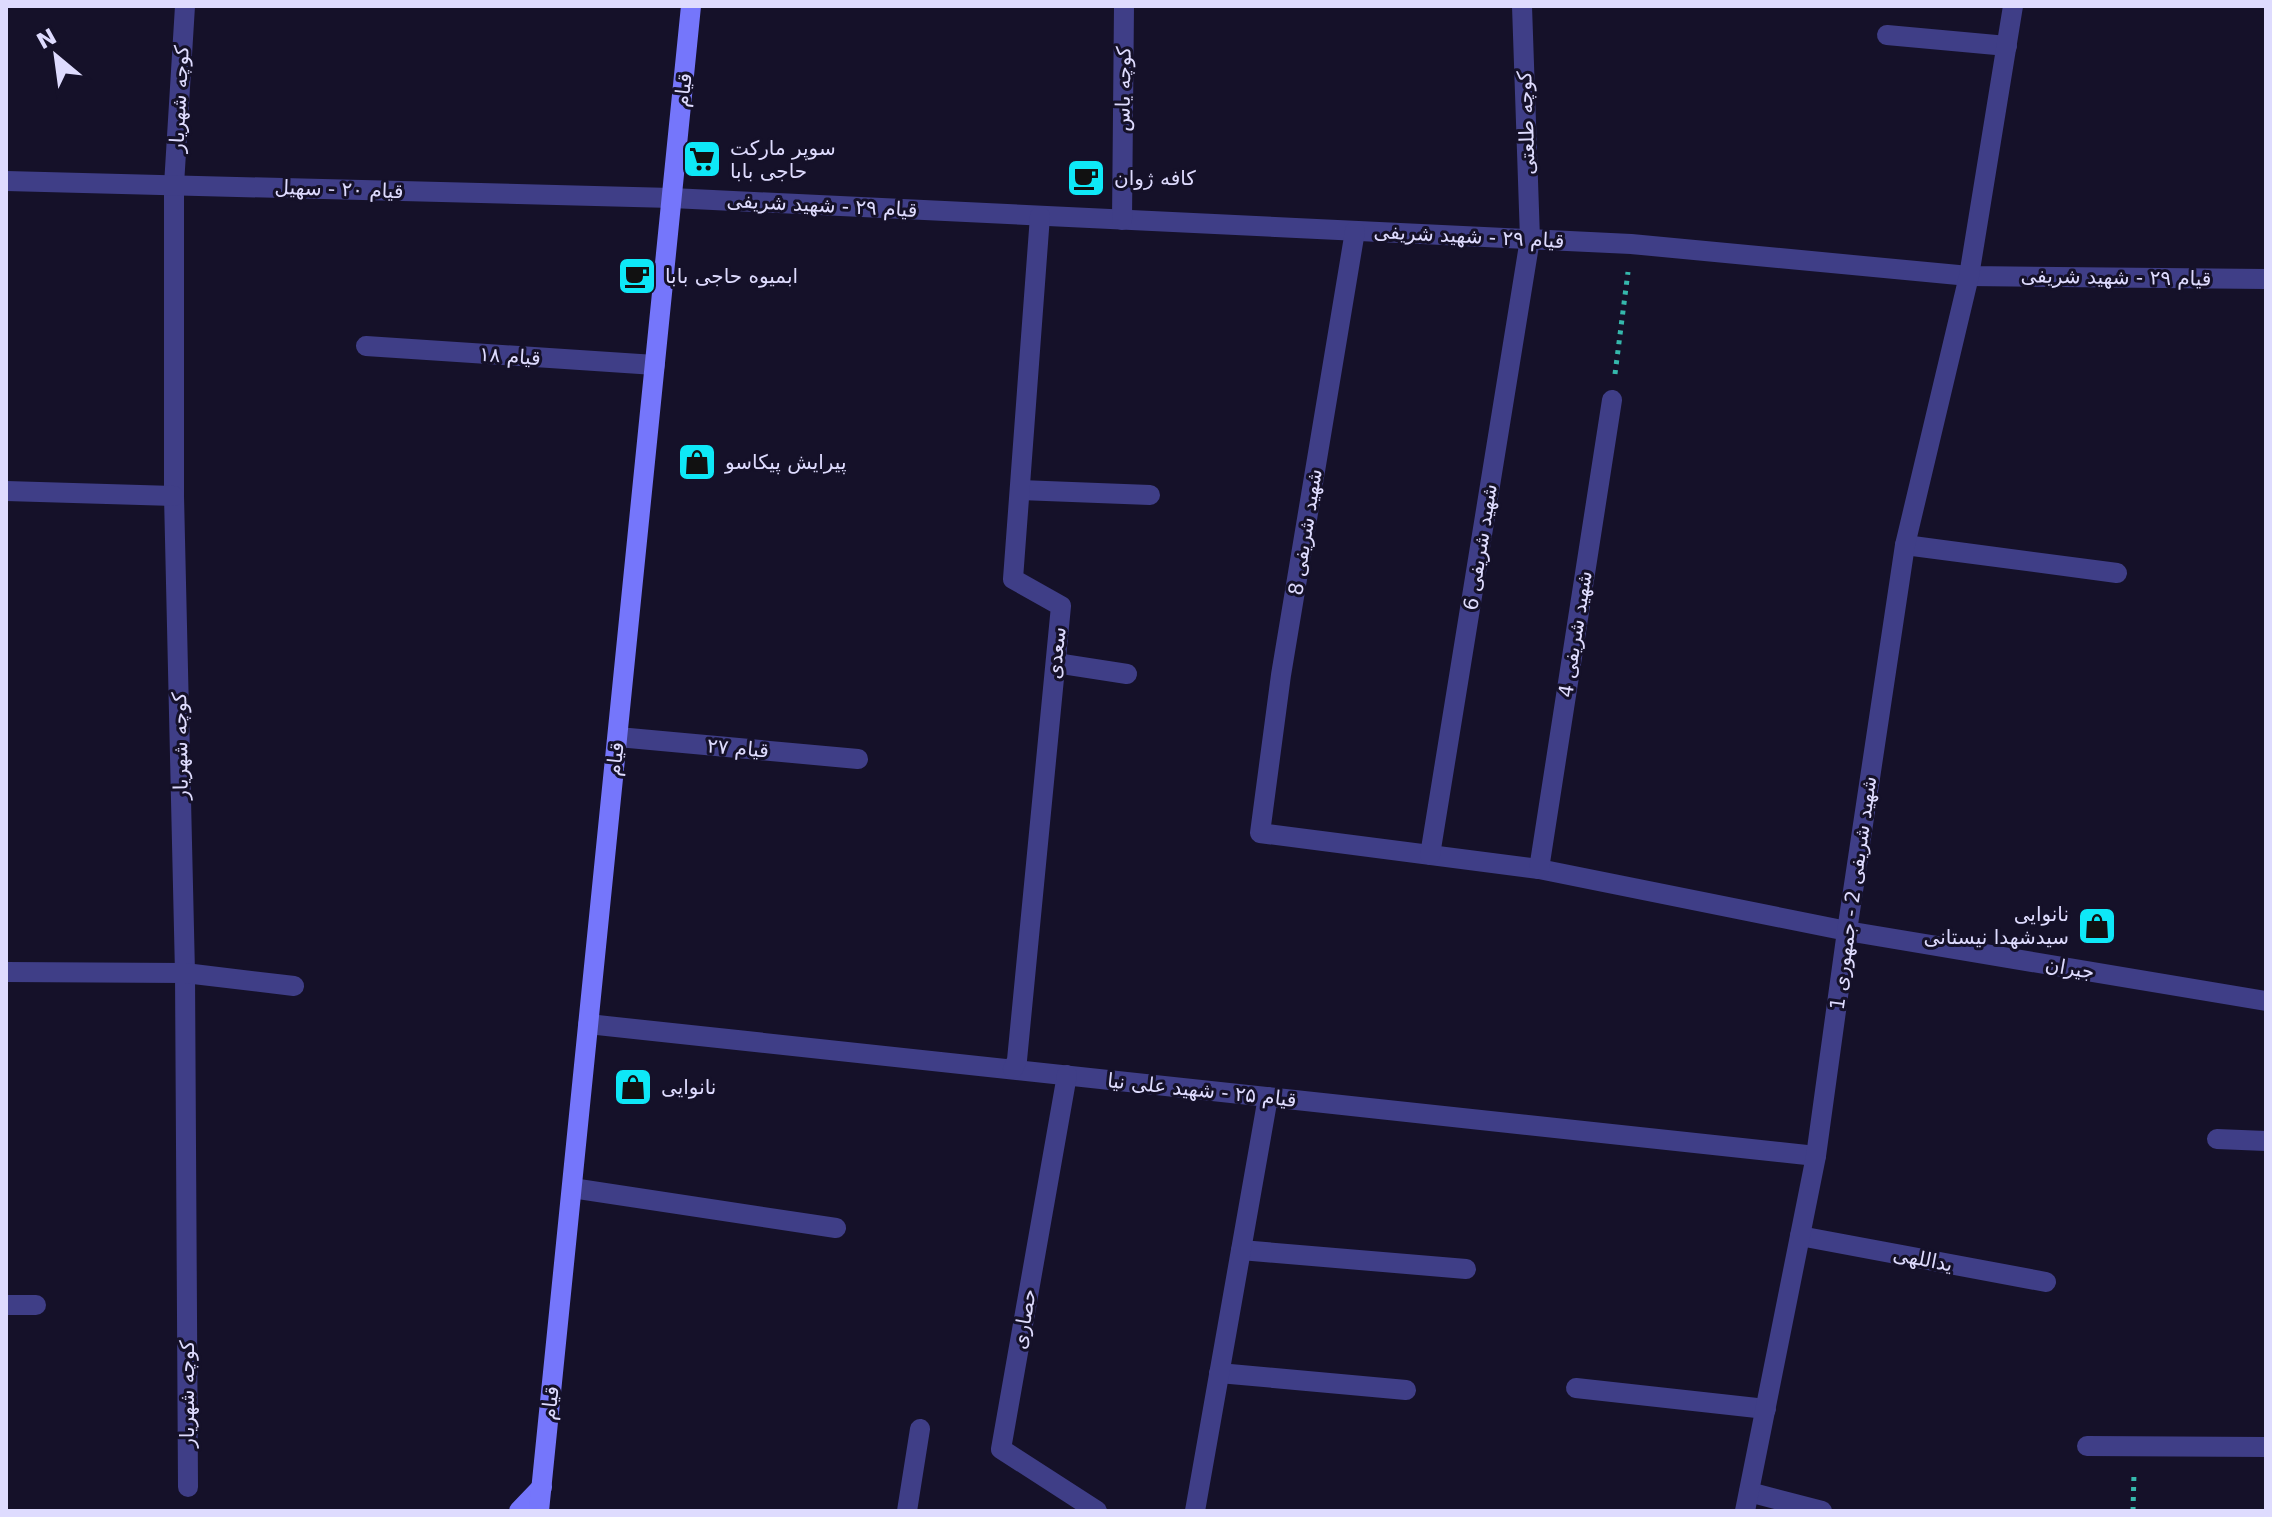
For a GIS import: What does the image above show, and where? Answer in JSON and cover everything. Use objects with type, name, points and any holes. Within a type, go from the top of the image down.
[{"type":"main road","name":"قیام","points":[[539,1511],[691,6]]},
{"type":"main road","points":[[519,1511],[542,1487]]},
{"type":"street","name":"کوچه شهریار","points":[[185,6],[174,185],[174,496],[185,973],[188,1487]]},
{"type":"street","name":"کوچه یاس","points":[[1122,220],[1124,6]]},
{"type":"street","name":"کوچه طلعتی","points":[[1522,6],[1530,239]]},
{"type":"street","name":"شهید شریفی 2 - جمهوری 1","points":[[1747,1502],[1816,1156],[1905,545],[1969,276],[2013,6]]},
{"type":"street","points":[[1887,35],[2007,46]]},
{"type":"street","name":"قیام ۲۰ - سهیل","points":[[6,181],[672,198]]},
{"type":"street","name":"قیام ۲۹ - شهید شریفی","points":[[672,198],[1631,244],[1969,276],[2266,279]]},
{"type":"street","name":"سعدی","points":[[1013,1069],[1017,1060],[1061,606],[1013,579],[1040,216]]},
{"type":"street","name":"شهید شریفی 8","points":[[1260,833],[1281,675],[1355,231]]},
{"type":"street","name":"شهید شریفی 6","points":[[1430,855],[1530,239]]},
{"type":"street","name":"قیام ۱۸","points":[[366,346],[655,365]]},
{"type":"street","name":"شهید شریفی 4","points":[[1539,869],[1612,400]]},
{"type":"street","points":[[1020,490],[1150,495]]},
{"type":"street","points":[[6,491],[174,496]]},
{"type":"street","points":[[1905,545],[2117,573]]},
{"type":"street","points":[[1056,663],[1127,674]]},
{"type":"street","name":"قیام ۲۷","points":[[618,737],[858,759]]},
{"type":"street","name":"جیران","points":[[1260,833],[1539,869],[1847,931],[2266,1001]]},
{"type":"street","points":[[6,972],[185,973],[294,986]]},
{"type":"street","name":"قیام ۲۵ - شهید علی نیا","points":[[588,1024],[1816,1156]]},
{"type":"street","name":"حصاری","points":[[1067,1075],[1001,1449],[1097,1511]]},
{"type":"street","points":[[1195,1511],[1268,1097]]},
{"type":"street","points":[[2217,1139],[2266,1141]]},
{"type":"street","points":[[572,1188],[836,1228]]},
{"type":"street","name":"یداللهی","points":[[1800,1236],[2046,1282]]},
{"type":"street","points":[[1241,1250],[1466,1269]]},
{"type":"street","points":[[6,1305],[36,1305]]},
{"type":"street","points":[[1219,1373],[1406,1390]]},
{"type":"street","points":[[1576,1388],[1766,1409]]},
{"type":"street","points":[[907,1511],[920,1429]]},
{"type":"street","points":[[2087,1446],[2266,1447]]},
{"type":"street","points":[[1747,1502],[1822,1511]]},
{"type":"path","points":[[1612,400],[1631,244]]},
{"type":"path","points":[[2133,1511],[2135,1448]]},
{"type":"place","name":"سوپر مارکت حاجی بابا","points":[[702,159]]},
{"type":"place","name":"کافه ژوان","points":[[1086,178]]},
{"type":"place","name":"ابمیوه حاجی بابا","points":[[637,276]]},
{"type":"place","name":"پیرایش پیکاسو","points":[[697,462]]},
{"type":"place","name":"نانوایی سیدشهدا نیستانی","points":[[2097,926]]},
{"type":"place","name":"نانوایی","points":[[633,1087]]}]
